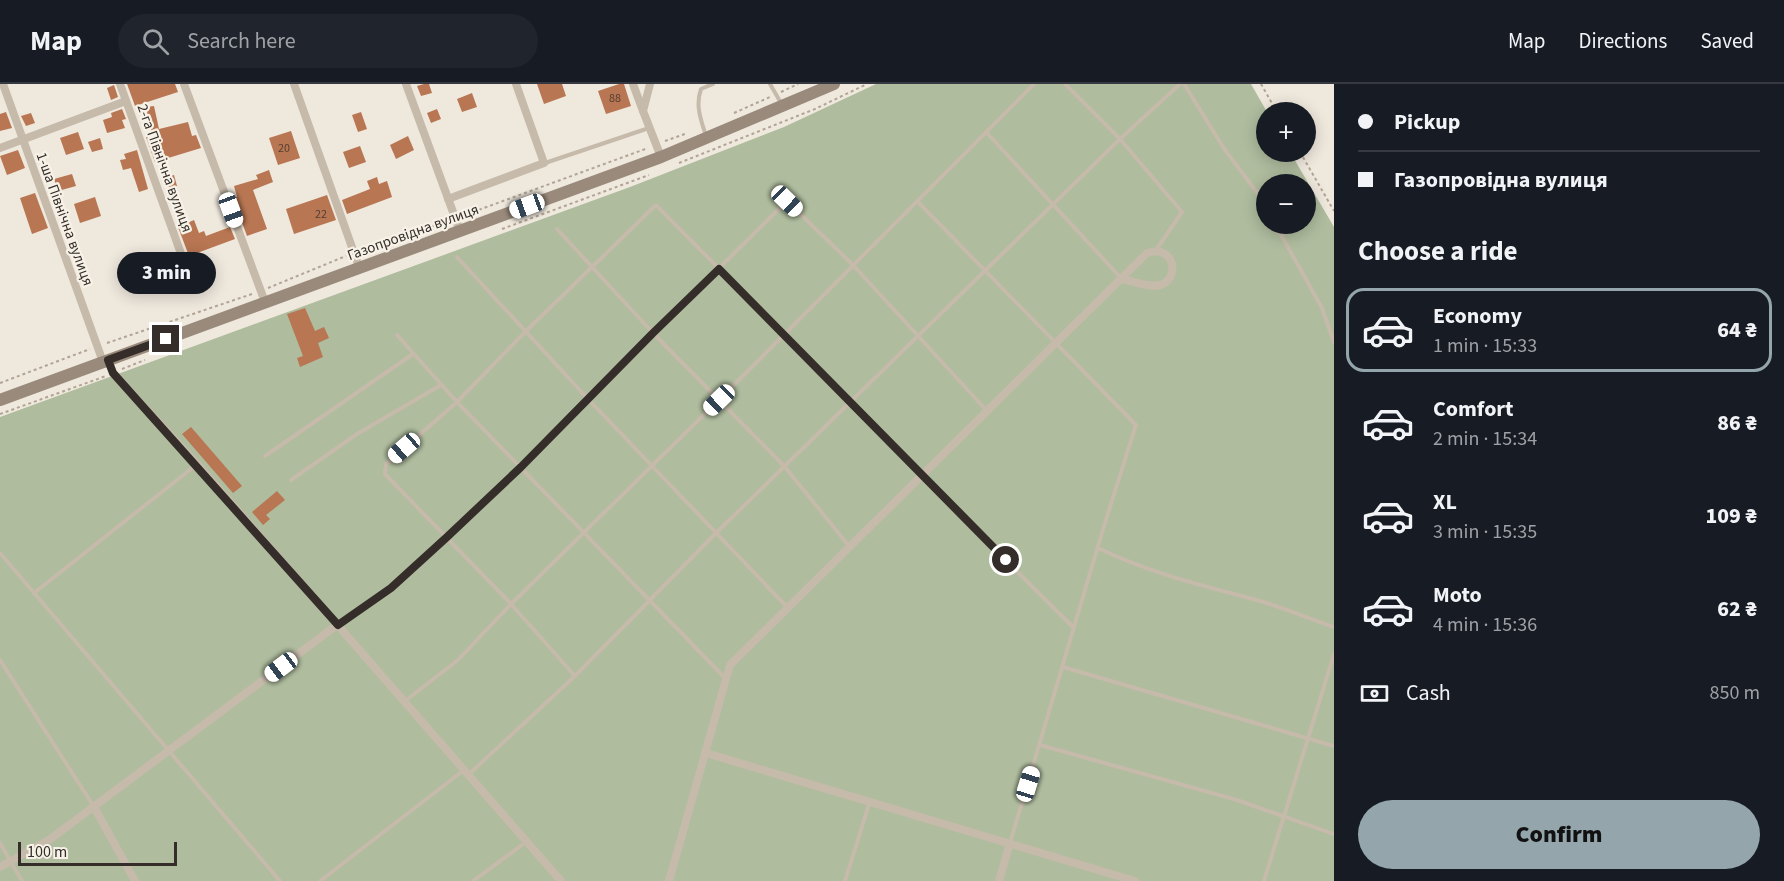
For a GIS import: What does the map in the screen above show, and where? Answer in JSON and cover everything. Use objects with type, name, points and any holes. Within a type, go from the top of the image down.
[{"type":"main road","name":"Газопровідна вулиця","points":[[0,400],[105,361],[263,296],[358,267],[458,225],[705,132],[783,106],[834,84]]},
{"type":"street","name":"1-ша Північна вулиця","points":[[3,84],[97,347],[113,373],[197,464],[561,881]]},
{"type":"street","name":"2-га Північна вулиця","points":[[120,84],[184,262]]},
{"type":"street","points":[[184,84],[263,296]]},
{"type":"street","points":[[294,84],[358,267]]},
{"type":"street","points":[[406,84],[458,225]]},
{"type":"street","points":[[448,199],[544,163],[516,84]]},
{"type":"street","points":[[633,84],[659,151]]},
{"type":"street","points":[[643,111],[650,84]]},
{"type":"street","points":[[0,148],[126,101]]},
{"type":"street","points":[[669,881],[730,665],[1147,253],[1156,250],[1171,258],[1173,268],[1170,278],[1161,285],[1148,285],[1121,279]]},
{"type":"street","points":[[0,867],[50,840],[338,625]]},
{"type":"street","points":[[706,753],[1135,881]]},
{"type":"street","points":[[94,807],[135,881]]},
{"type":"street","points":[[999,881],[1010,843]]},
{"type":"lane","points":[[705,132],[698,111],[698,98],[701,89],[714,84]]},
{"type":"lane","points":[[770,84],[783,106]]},
{"type":"lane","points":[[404,702],[458,660],[511,604],[719,400],[1034,84]]},
{"type":"lane","points":[[1065,84],[1120,139],[1182,213],[1156,250]]},
{"type":"lane","points":[[320,881],[466,772],[575,676],[716,533],[1120,139],[1182,84],[1256,191]]},
{"type":"lane","points":[[544,163],[650,128]]},
{"type":"lane","points":[[986,132],[1121,279]]},
{"type":"lane","points":[[338,625],[391,588],[447,537],[521,467],[787,201],[853,266],[987,411]]},
{"type":"lane","points":[[917,201],[1136,425],[1010,843]]},
{"type":"lane","points":[[575,676],[511,604],[396,487],[385,474],[385,469],[386,464],[457,402],[525,332],[656,205],[784,333],[921,476],[1074,628]]},
{"type":"lane","points":[[557,229],[653,333],[785,467],[850,547]]},
{"type":"lane","points":[[1281,234],[1322,308],[1334,342]]},
{"type":"lane","points":[[457,257],[588,399],[787,607]]},
{"type":"lane","points":[[397,334],[457,402],[725,679]]},
{"type":"lane","points":[[265,456],[413,354]]},
{"type":"lane","points":[[291,480],[357,434],[441,385]]},
{"type":"lane","points":[[34,593],[197,464]]},
{"type":"lane","points":[[1098,548],[1129,563],[1218,591],[1261,601],[1334,627]]},
{"type":"lane","points":[[0,553],[280,881]]},
{"type":"lane","points":[[1264,881],[1334,654]]},
{"type":"lane","points":[[0,660],[94,807]]},
{"type":"lane","points":[[1063,667],[1334,746]]},
{"type":"lane","points":[[1040,745],[1237,800],[1334,834]]},
{"type":"lane","points":[[845,881],[870,801]]},
{"type":"lane","points":[[473,881],[526,841]]},
{"type":"lane","points":[[0,843],[22,881]]},
{"type":"path","points":[[734,113],[798,84]]},
{"type":"path","points":[[1261,84],[1271,102]]},
{"type":"path","points":[[0,383],[97,347],[263,296],[353,253],[458,225],[705,132]]},
{"type":"path","points":[[1306,162],[1334,211]]},
{"type":"green space","points":[[876,84],[1251,84],[1261,102],[1256,102],[1256,162],[1296,162],[1303,174],[1256,174],[1256,234],[1316,234],[1316,196],[1334,227],[1334,881],[0,881],[0,417],[630,187],[784,127]]},
{"type":"building","points":[[127,84],[175,84],[178,92],[135,106]]},
{"type":"building","points":[[429,84],[432,93],[421,96],[417,86]]},
{"type":"building","points":[[537,84],[562,84],[566,96],[544,104]]},
{"type":"building","points":[[624,84],[631,106],[606,114],[598,91]]},
{"type":"building","points":[[114,85],[118,97],[111,100],[107,88]]},
{"type":"building","points":[[472,93],[477,107],[462,112],[457,99]]},
{"type":"building","points":[[154,106],[159,129],[188,122],[192,136],[196,135],[201,148],[155,162],[146,137],[152,135],[146,107]]},
{"type":"building","points":[[122,109],[126,119],[122,120],[125,128],[107,133],[103,120],[112,117],[111,113]]},
{"type":"building","points":[[437,109],[441,119],[431,123],[427,113]]},
{"type":"building","points":[[6,112],[12,128],[0,131],[0,114]]},
{"type":"building","points":[[361,112],[367,129],[358,132],[352,115]]},
{"type":"building","points":[[31,113],[35,123],[26,126],[21,116]]},
{"type":"building","points":[[291,131],[300,158],[278,165],[269,138]]},
{"type":"building","points":[[78,132],[84,149],[66,155],[60,138]]},
{"type":"building","points":[[408,136],[414,150],[396,159],[390,145]]},
{"type":"building","points":[[100,138],[103,149],[92,152],[88,142]]},
{"type":"building","points":[[360,146],[366,162],[349,168],[343,152]]},
{"type":"building","points":[[18,150],[25,168],[7,175],[0,156]]},
{"type":"building","points":[[137,150],[148,189],[139,192],[131,168],[123,170],[120,160],[126,159],[124,154]]},
{"type":"building","points":[[269,170],[273,182],[253,190],[267,229],[247,236],[233,198],[237,197],[234,186],[258,179],[256,175]]},
{"type":"building","points":[[72,174],[76,186],[58,191],[54,179]]},
{"type":"building","points":[[174,175],[177,186],[169,188],[166,177]]},
{"type":"building","points":[[377,177],[379,184],[387,181],[392,197],[347,214],[342,200],[370,189],[367,181]]},
{"type":"building","points":[[35,193],[48,228],[32,234],[20,198]]},
{"type":"building","points":[[327,195],[336,220],[294,234],[286,209]]},
{"type":"building","points":[[95,197],[101,216],[80,223],[74,204]]},
{"type":"building","points":[[194,220],[199,233],[204,231],[206,236],[230,227],[235,239],[189,256],[178,227]]},
{"type":"building","points":[[305,308],[315,331],[324,327],[329,338],[318,343],[323,357],[300,367],[297,358],[303,356],[287,314]]},
{"type":"building","points":[[191,427],[242,486],[233,493],[182,434]]},
{"type":"building","points":[[277,491],[285,500],[266,515],[270,519],[263,525],[252,512]]},
{"type":"route","points":[[166,339],[108,360],[113,373],[197,464],[338,625],[391,588],[447,537],[521,467],[719,269],[1006,560]]}]
